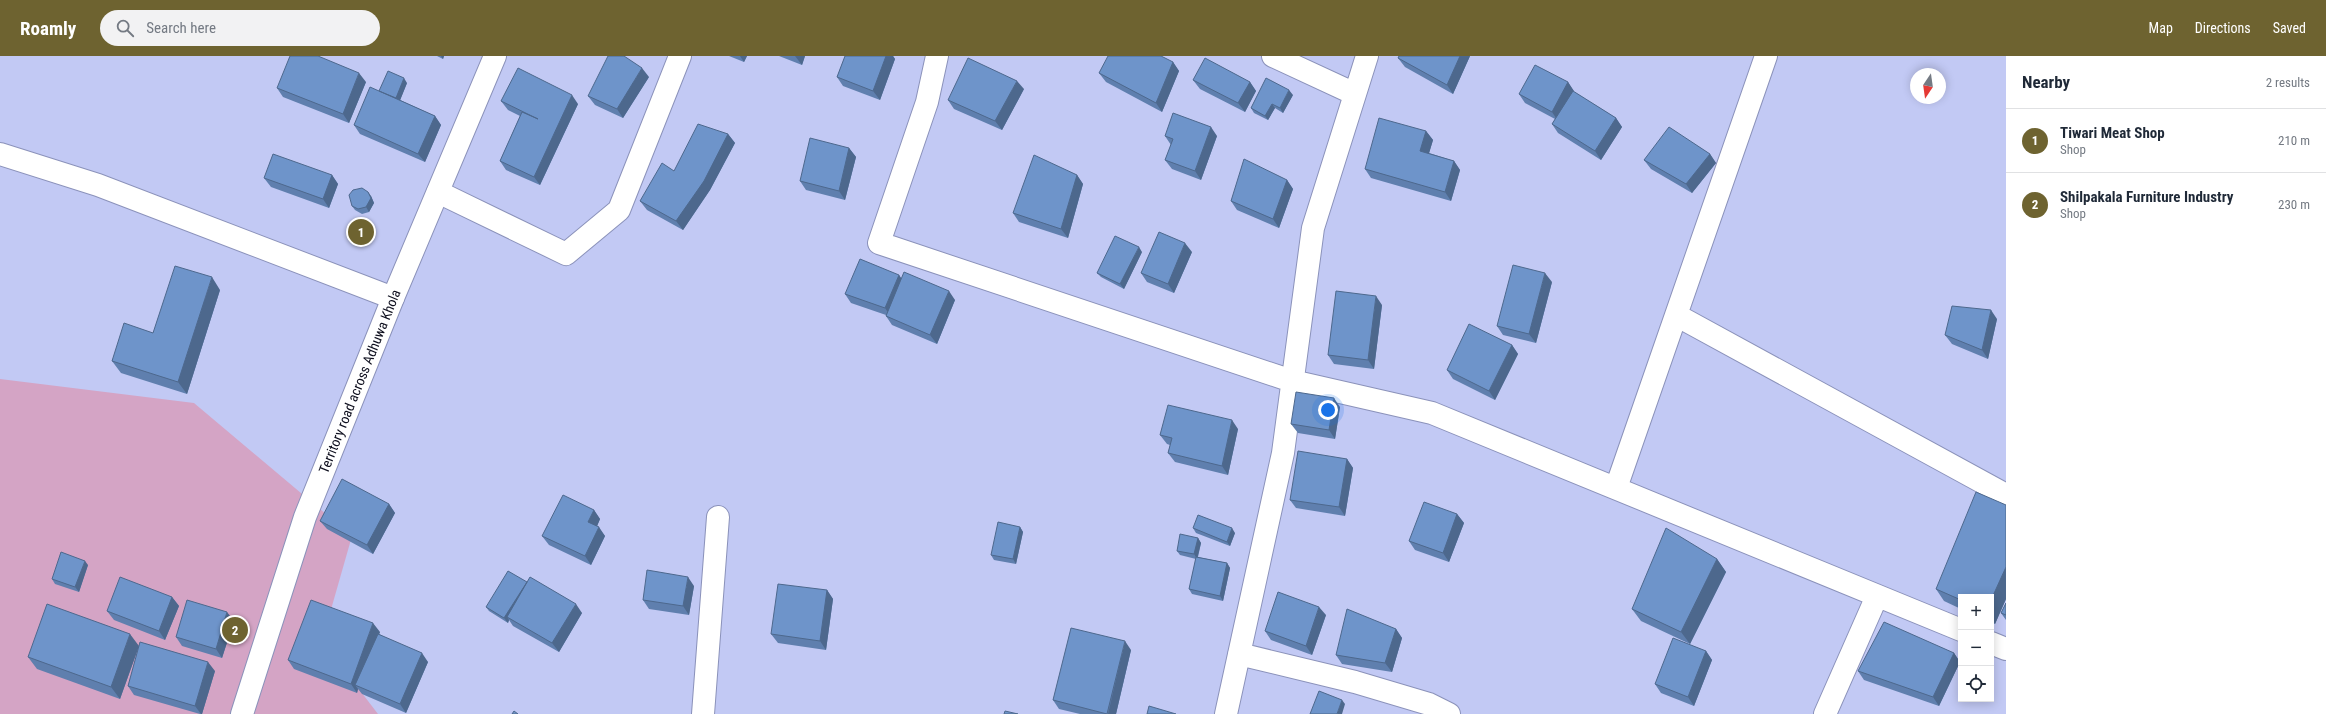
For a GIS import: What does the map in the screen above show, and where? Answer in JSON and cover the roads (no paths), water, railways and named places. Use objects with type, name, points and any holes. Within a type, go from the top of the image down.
[{"type":"street","name":"Territory road across Adhuwa Khola","points":[[242,714],[305,517],[393,298],[495,56]]},
{"type":"street","points":[[438,192],[566,254],[619,210],[680,56]]},
{"type":"street","points":[[937,56],[927,102],[879,242],[1292,381],[1432,413],[1958,629]]},
{"type":"street","points":[[1273,56],[1355,94]]},
{"type":"street","points":[[1226,714],[1282,453],[1313,228],[1367,56]]},
{"type":"street","points":[[1616,488],[1766,56]]},
{"type":"street","points":[[0,154],[98,185],[393,298]]},
{"type":"street","points":[[1676,315],[2006,495]]},
{"type":"street","points":[[703,714],[718,517]]},
{"type":"street","points":[[1825,714],[1877,596]]},
{"type":"street","points":[[1994,644],[2006,649]]},
{"type":"street","points":[[1238,654],[1355,682],[1430,704],[1449,714]]},
{"type":"place","name":"Tiwari Meat Shop","points":[[361,232]]},
{"type":"place","name":"Shilpakala Furniture Industry","points":[[235,630]]}]
